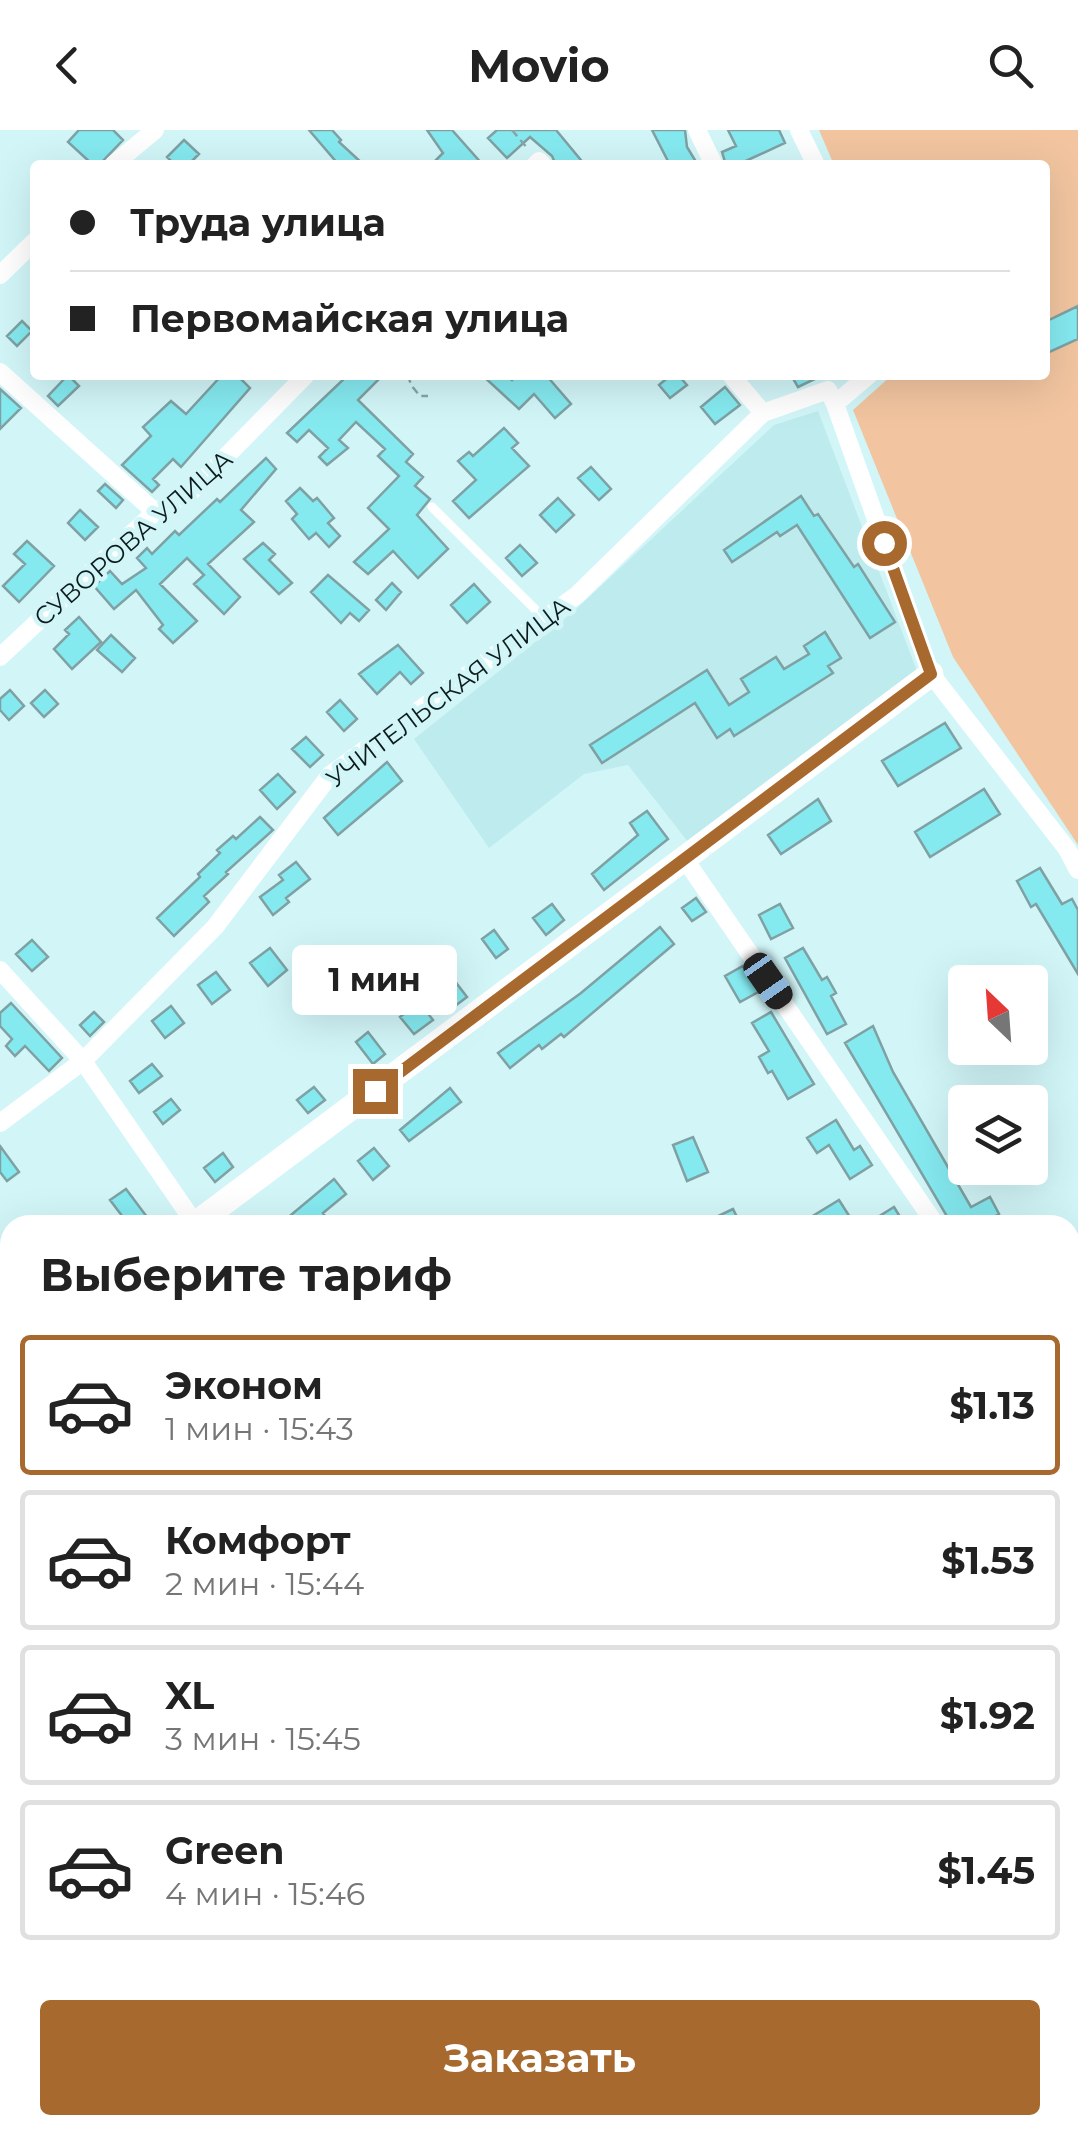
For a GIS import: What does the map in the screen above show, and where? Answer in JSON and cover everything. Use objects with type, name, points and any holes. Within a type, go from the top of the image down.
[{"type":"street","points":[[119,160],[155,130]]},
{"type":"street","points":[[696,130],[711,160]]},
{"type":"street","points":[[799,130],[814,160]]},
{"type":"street","points":[[0,275],[30,246]]},
{"type":"street","points":[[0,372],[156,512]]},
{"type":"street","name":"СУВОРОВА УЛИЦА","points":[[0,657],[156,512],[193,490],[301,380]]},
{"type":"street","points":[[735,380],[763,413]]},
{"type":"street","points":[[854,380],[828,389],[931,674],[1078,870]]},
{"type":"street","name":"УЧИТЕЛЬСКАЯ УЛИЦА","points":[[0,1123],[83,1061],[215,927],[330,775],[577,595],[763,413],[828,389]]},
{"type":"street","points":[[208,1215],[931,674]]},
{"type":"street","points":[[684,858],[929,1215]]},
{"type":"street","points":[[0,970],[83,1061],[188,1215]]},
{"type":"lane","points":[[432,507],[545,619]]},
{"type":"path","points":[[512,130],[536,160]]},
{"type":"path","points":[[409,380],[420,396],[428,396]]},
{"type":"shaded area","points":[[819,130],[1078,130],[1078,845],[953,657],[853,410],[886,380],[1050,380],[1050,160],[832,160]]},
{"type":"shaded area","points":[[818,411],[917,671],[688,842],[628,765],[584,774],[489,848],[414,739],[574,611],[774,425]]},
{"type":"building","points":[[79,130],[113,130],[123,140],[104,160],[88,160],[68,142]]},
{"type":"building","points":[[309,130],[332,130],[359,160],[335,160]]},
{"type":"building","points":[[427,130],[452,130],[479,160],[436,160],[443,153]]},
{"type":"building","points":[[497,130],[556,130],[581,160],[554,160],[530,137],[507,158],[488,138]]},
{"type":"building","points":[[652,130],[685,130],[687,147],[695,160],[667,160]]},
{"type":"building","points":[[728,130],[779,130],[785,143],[748,160],[724,160],[722,152],[736,146]]},
{"type":"building","points":[[184,140],[199,154],[193,160],[167,157]]},
{"type":"building","points":[[1078,306],[1078,339],[1050,352],[1050,320]]},
{"type":"building","points":[[22,321],[30,329],[17,346],[7,336]]},
{"type":"building","points":[[63,380],[73,380],[79,386],[58,406],[48,396]]},
{"type":"building","points":[[217,380],[242,380],[250,388],[181,467],[173,459],[153,479],[159,485],[152,492],[122,465],[151,436],[143,427],[171,401],[186,414]]},
{"type":"building","points":[[343,380],[378,380],[358,400],[413,454],[406,462],[423,477],[415,486],[430,499],[417,515],[448,549],[418,578],[393,551],[368,574],[354,562],[389,529],[368,508],[399,476],[378,456],[385,449],[356,422],[339,440],[348,448],[327,465],[319,457],[328,448],[309,430],[297,442],[287,433]]},
{"type":"building","points":[[487,380],[550,380],[571,404],[555,418],[534,394],[519,409]]},
{"type":"building","points":[[665,380],[682,380],[687,385],[670,398],[659,385]]},
{"type":"building","points":[[794,380],[813,380],[798,387]]},
{"type":"building","points":[[725,387],[740,405],[715,424],[701,407]]},
{"type":"building","points":[[0,389],[21,408],[0,429]]},
{"type":"building","points":[[504,428],[518,443],[512,448],[529,466],[469,518],[453,501],[476,480],[458,461],[469,452],[473,456]]},
{"type":"building","points":[[266,458],[276,469],[241,510],[254,522],[208,564],[240,597],[224,614],[194,584],[204,575],[187,558],[160,584],[197,621],[173,643],[159,629],[163,625],[136,590],[114,609],[94,586],[110,571],[122,584],[146,568],[137,558],[147,548],[152,554],[175,531],[179,535]]},
{"type":"building","points":[[591,467],[611,489],[599,500],[578,478]]},
{"type":"building","points":[[105,484],[123,500],[116,508],[98,491]]},
{"type":"building","points":[[300,488],[313,501],[317,498],[334,518],[328,523],[340,536],[329,547],[316,533],[309,539],[292,519],[297,514],[286,501]]},
{"type":"building","points":[[801,496],[854,567],[858,564],[895,622],[870,638],[797,525],[780,536],[777,532],[732,562],[724,550]]},
{"type":"building","points":[[558,498],[574,515],[556,532],[540,515]]},
{"type":"building","points":[[80,510],[98,527],[85,540],[68,523]]},
{"type":"building","points":[[27,541],[54,566],[19,602],[3,586],[25,564],[14,554]]},
{"type":"building","points":[[263,543],[275,554],[269,560],[292,583],[279,594],[244,559]]},
{"type":"building","points":[[520,545],[537,563],[522,576],[506,558]]},
{"type":"building","points":[[328,575],[369,610],[359,621],[350,613],[341,623],[311,592]]},
{"type":"building","points":[[392,583],[401,592],[386,610],[376,600]]},
{"type":"building","points":[[474,584],[490,602],[467,623],[451,605]]},
{"type":"building","points":[[79,617],[101,642],[72,669],[54,649],[69,634],[65,630]]},
{"type":"building","points":[[825,632],[841,658],[828,666],[833,673],[734,736],[730,729],[717,738],[695,703],[602,763],[590,745],[707,670],[729,705],[749,692],[741,679],[776,657],[784,669],[809,654],[804,646]]},
{"type":"building","points":[[111,635],[135,658],[122,672],[97,650]]},
{"type":"building","points":[[398,645],[423,673],[411,684],[400,672],[377,694],[359,674]]},
{"type":"building","points":[[10,690],[24,706],[9,720],[0,710],[0,699]]},
{"type":"building","points":[[45,690],[58,704],[44,717],[31,703]]},
{"type":"building","points":[[340,700],[357,719],[344,731],[327,712]]},
{"type":"building","points":[[945,723],[961,748],[898,786],[882,761]]},
{"type":"building","points":[[306,737],[323,755],[310,767],[292,749]]},
{"type":"building","points":[[387,762],[402,781],[338,835],[324,818]]},
{"type":"building","points":[[278,774],[295,792],[277,809],[260,790]]},
{"type":"building","points":[[984,789],[1000,814],[930,857],[915,832]]},
{"type":"building","points":[[818,799],[831,821],[781,854],[768,835]]},
{"type":"building","points":[[647,811],[668,839],[604,890],[592,874],[638,835],[630,823]]},
{"type":"building","points":[[260,817],[273,830],[226,872],[204,896],[209,902],[174,936],[157,918],[200,877],[198,874],[220,853],[217,850]]},
{"type":"building","points":[[296,862],[310,879],[286,898],[289,902],[273,915],[260,897],[283,880],[279,875]]},
{"type":"building","points":[[1040,868],[1062,904],[1072,899],[1078,910],[1078,974],[1036,904],[1031,907],[1017,881]]},
{"type":"building","points":[[696,898],[706,912],[692,921],[682,908]]},
{"type":"building","points":[[552,904],[564,920],[546,935],[533,918]]},
{"type":"building","points":[[780,904],[793,928],[771,939],[759,915]]},
{"type":"building","points":[[660,927],[674,944],[564,1037],[561,1034],[542,1049],[539,1045],[510,1068],[498,1053],[581,993]]},
{"type":"building","points":[[494,930],[508,949],[496,958],[482,939]]},
{"type":"building","points":[[32,940],[48,957],[32,971],[16,954]]},
{"type":"building","points":[[270,948],[287,970],[268,986],[250,963]]},
{"type":"building","points":[[803,948],[822,980],[827,977],[836,993],[831,996],[846,1024],[827,1034],[785,958]]},
{"type":"building","points":[[743,966],[760,991],[740,1002],[725,976]]},
{"type":"building","points":[[216,972],[230,990],[212,1004],[198,985]]},
{"type":"building","points":[[451,976],[467,997],[455,1006],[439,986]]},
{"type":"building","points":[[419,1002],[433,1020],[414,1034],[400,1017]]},
{"type":"building","points":[[11,1003],[62,1058],[49,1071],[25,1046],[15,1056],[6,1046],[12,1039],[0,1026],[0,1013]]},
{"type":"building","points":[[171,1006],[184,1023],[165,1038],[152,1021]]},
{"type":"building","points":[[94,1012],[104,1022],[90,1036],[80,1025]]},
{"type":"building","points":[[771,1012],[814,1084],[788,1099],[759,1057],[769,1051],[752,1023]]},
{"type":"building","points":[[873,1026],[893,1072],[948,1167],[948,1185],[958,1185],[971,1207],[990,1197],[999,1214],[946,1215],[845,1043]]},
{"type":"building","points":[[368,1032],[385,1054],[373,1064],[356,1042]]},
{"type":"building","points":[[152,1064],[162,1076],[139,1093],[130,1081]]},
{"type":"building","points":[[314,1087],[325,1100],[308,1113],[297,1100]]},
{"type":"building","points":[[450,1088],[461,1102],[409,1141],[400,1130]]},
{"type":"building","points":[[171,1099],[180,1110],[163,1124],[154,1112]]},
{"type":"building","points":[[836,1120],[854,1150],[860,1146],[872,1165],[850,1179],[829,1145],[817,1153],[807,1138]]},
{"type":"building","points":[[693,1137],[708,1172],[687,1181],[673,1145]]},
{"type":"building","points":[[0,1146],[19,1172],[7,1181],[0,1172]]},
{"type":"building","points":[[374,1148],[389,1166],[373,1180],[358,1161]]},
{"type":"building","points":[[223,1153],[233,1167],[215,1182],[204,1168]]},
{"type":"building","points":[[334,1179],[346,1194],[324,1215],[291,1215]]},
{"type":"building","points":[[126,1189],[146,1215],[121,1215],[110,1200]]},
{"type":"building","points":[[839,1200],[849,1215],[814,1215]]},
{"type":"building","points":[[894,1207],[899,1215],[881,1215]]},
{"type":"route","points":[[375,1091],[931,674],[884,543]]}]
